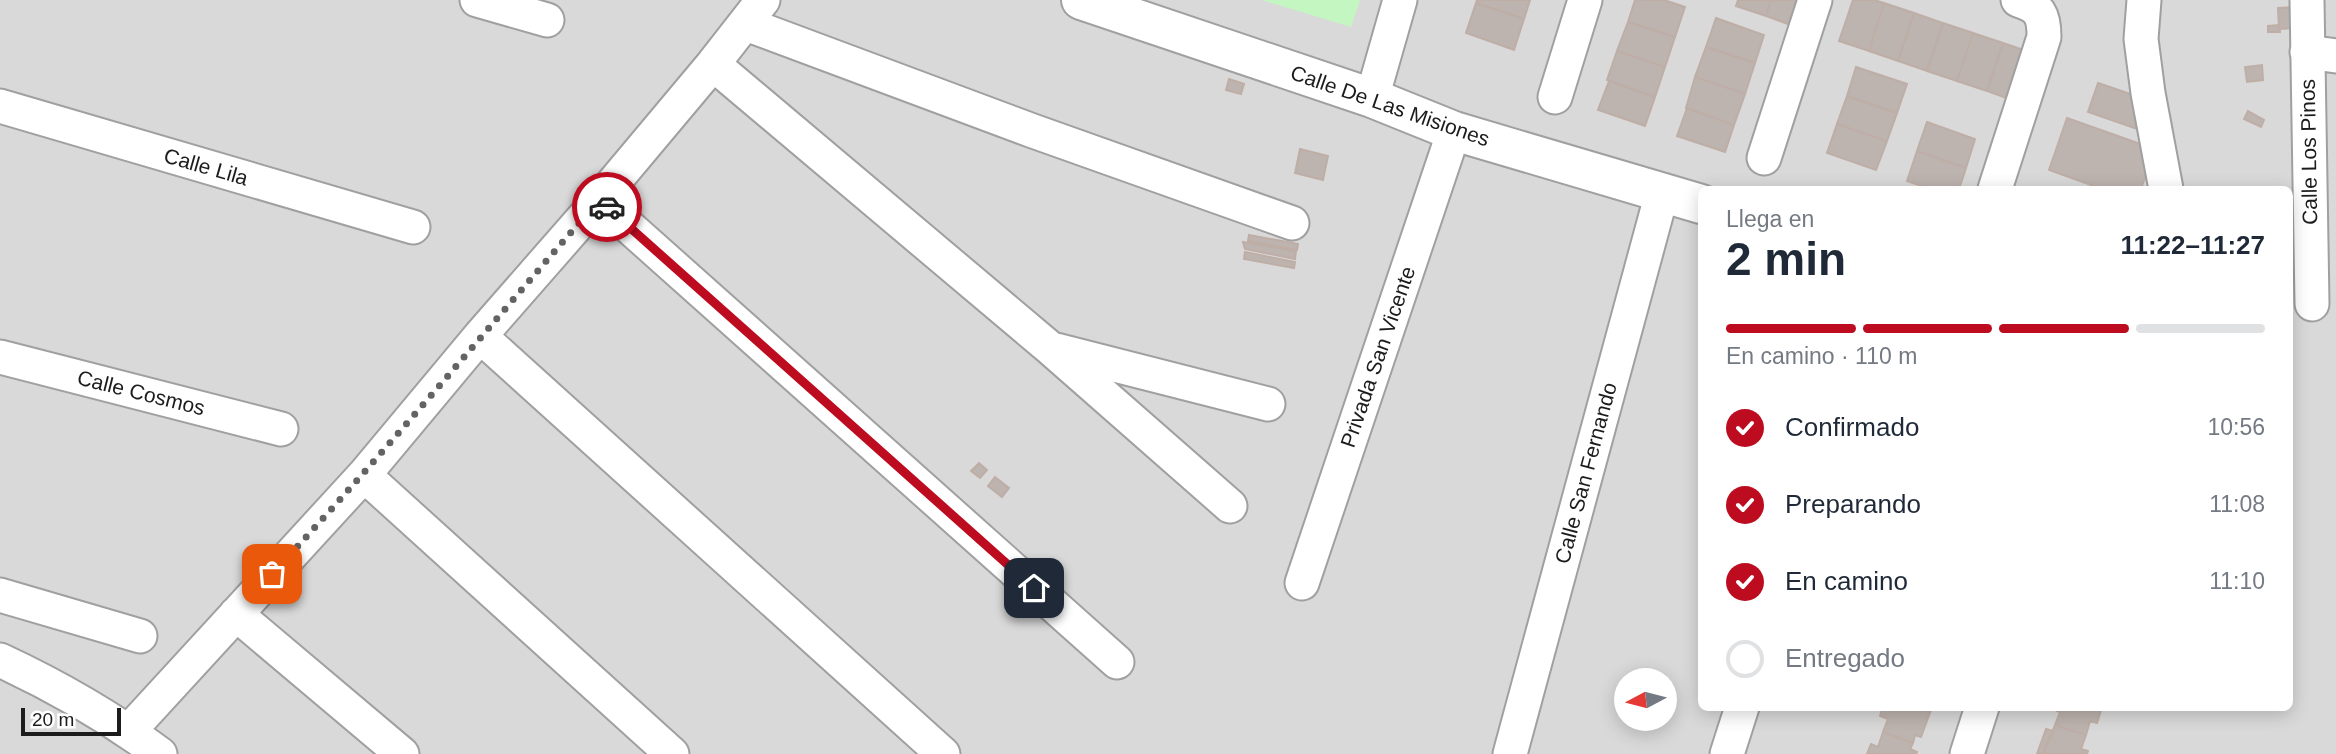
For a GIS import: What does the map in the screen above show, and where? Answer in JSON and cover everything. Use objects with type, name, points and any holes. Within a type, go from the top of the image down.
[{"type":"street","points":[[477,0],[547,20]]},
{"type":"street","name":"Calle De Las Misiones","points":[[1081,0],[1372,98],[1454,131],[1698,203]]},
{"type":"street","points":[[1372,98],[1400,0]]},
{"type":"street","points":[[1555,97],[1585,0]]},
{"type":"street","points":[[1764,158],[1815,0]]},
{"type":"street","points":[[2144,0],[2141,39],[2165,186]]},
{"type":"street","name":"Calle Los Pinos","points":[[2307,0],[2322,54],[2311,293],[2336,256]]},
{"type":"street","points":[[1996,186],[2044,37],[2031,9]]},
{"type":"street","points":[[129,731],[363,475],[599,200],[755,12],[1033,131],[1293,223]]},
{"type":"street","points":[[713,64],[1050,348],[1230,506]]},
{"type":"street","name":"Calle Lila","points":[[0,106],[413,227]]},
{"type":"street","name":"Privada San Vicente","points":[[1302,583],[1454,131]]},
{"type":"street","name":"Calle San Fernando","points":[[1510,754],[1662,193]]},
{"type":"street","points":[[599,200],[1117,662]]},
{"type":"street","points":[[480,336],[943,754]]},
{"type":"street","points":[[1050,348],[1268,404]]},
{"type":"street","name":"Calle Cosmos","points":[[0,357],[281,429]]},
{"type":"street","points":[[363,475],[672,754]]},
{"type":"street","points":[[0,595],[140,636]]},
{"type":"street","points":[[236,614],[402,754]]},
{"type":"street","points":[[0,660],[29,673],[129,731],[160,754]]},
{"type":"street","points":[[1727,754],[1741,711]]},
{"type":"street","points":[[1967,754],[1981,711]]},
{"type":"shaded area","points":[[0,0],[2336,0],[2336,754],[0,754]]},
{"type":"green space","points":[[1262,0],[1360,0],[1351,27]]},
{"type":"building","points":[[1477,0],[1530,0],[1524,19],[1476,3]]},
{"type":"building","points":[[1635,0],[1664,0],[1685,7],[1675,37],[1628,22]]},
{"type":"building","points":[[1738,0],[1771,0],[1766,16],[1736,6]]},
{"type":"building","points":[[1771,0],[1805,0],[1796,27],[1766,16]]},
{"type":"building","points":[[1853,0],[1884,3],[1869,51],[1839,41]]},
{"type":"building","points":[[1476,3],[1524,19],[1514,50],[1466,33]]},
{"type":"building","points":[[1884,3],[1914,13],[1898,61],[1869,51]]},
{"type":"building","points":[[2296,7],[2296,28],[2279,29],[2278,8]]},
{"type":"building","points":[[1914,13],[1943,23],[1927,71],[1898,61]]},
{"type":"building","points":[[1716,18],[1764,35],[1755,63],[1706,47]]},
{"type":"building","points":[[1628,22],[1675,37],[1665,67],[1617,51]]},
{"type":"building","points":[[1943,23],[1973,33],[1957,81],[1927,71]]},
{"type":"building","points":[[2279,25],[2280,32],[2268,32],[2268,26]]},
{"type":"building","points":[[1973,33],[2003,43],[1987,91],[1957,81]]},
{"type":"building","points":[[2003,43],[2032,53],[2017,102],[1987,91]]},
{"type":"building","points":[[1706,47],[1755,63],[1745,94],[1695,77]]},
{"type":"building","points":[[1617,51],[1665,67],[1655,97],[1607,80]]},
{"type":"building","points":[[2262,65],[2263,80],[2247,82],[2245,67]]},
{"type":"building","points":[[1856,67],[1907,84],[1897,113],[1847,96]]},
{"type":"building","points":[[1695,77],[1745,94],[1734,125],[1686,108]]},
{"type":"building","points":[[1229,79],[1244,84],[1241,94],[1226,90]]},
{"type":"building","points":[[1609,81],[1655,97],[1645,126],[1598,110]]},
{"type":"building","points":[[2098,83],[2145,99],[2137,129],[2088,112]]},
{"type":"building","points":[[1847,96],[1897,113],[1887,141],[1837,124]]},
{"type":"building","points":[[1687,108],[1734,125],[1725,152],[1677,136]]},
{"type":"building","points":[[2248,111],[2264,120],[2261,127],[2244,119]]},
{"type":"building","points":[[2067,118],[2155,149],[2142,186],[2094,186],[2049,170]]},
{"type":"building","points":[[1927,122],[1975,139],[1966,168],[1917,151]]},
{"type":"building","points":[[1837,124],[1887,141],[1876,170],[1827,153]]},
{"type":"building","points":[[1300,149],[1328,156],[1323,180],[1295,173]]},
{"type":"building","points":[[1917,151],[1966,168],[1960,186],[1922,186],[1907,181]]},
{"type":"building","points":[[1249,235],[1298,244],[1297,250],[1248,241]]},
{"type":"building","points":[[1243,242],[1296,251],[1295,259],[1245,249]]},
{"type":"building","points":[[1245,252],[1295,262],[1294,268],[1244,259]]},
{"type":"building","points":[[979,463],[987,470],[980,478],[971,471]]},
{"type":"building","points":[[995,477],[1009,488],[1002,497],[988,486]]},
{"type":"building","points":[[1882,711],[1931,711],[1921,737],[1915,735],[1913,743],[1883,732],[1888,719],[1880,716]]},
{"type":"building","points":[[2057,711],[2101,711],[2097,723],[2090,721],[2086,735],[2055,725],[2060,712]]},
{"type":"building","points":[[2055,725],[2086,735],[2081,749],[2088,751],[2087,754],[2043,754]]},
{"type":"building","points":[[2046,729],[2053,731],[2051,738],[2049,737],[2043,754],[2037,754]]},
{"type":"building","points":[[1883,732],[1913,743],[1910,749],[1917,752],[1916,754],[1867,754],[1871,744],[1878,747]]},
{"type":"way so far","points":[[272,574],[363,475],[599,200],[607,207]]},
{"type":"route","points":[[607,207],[1034,588]]}]
